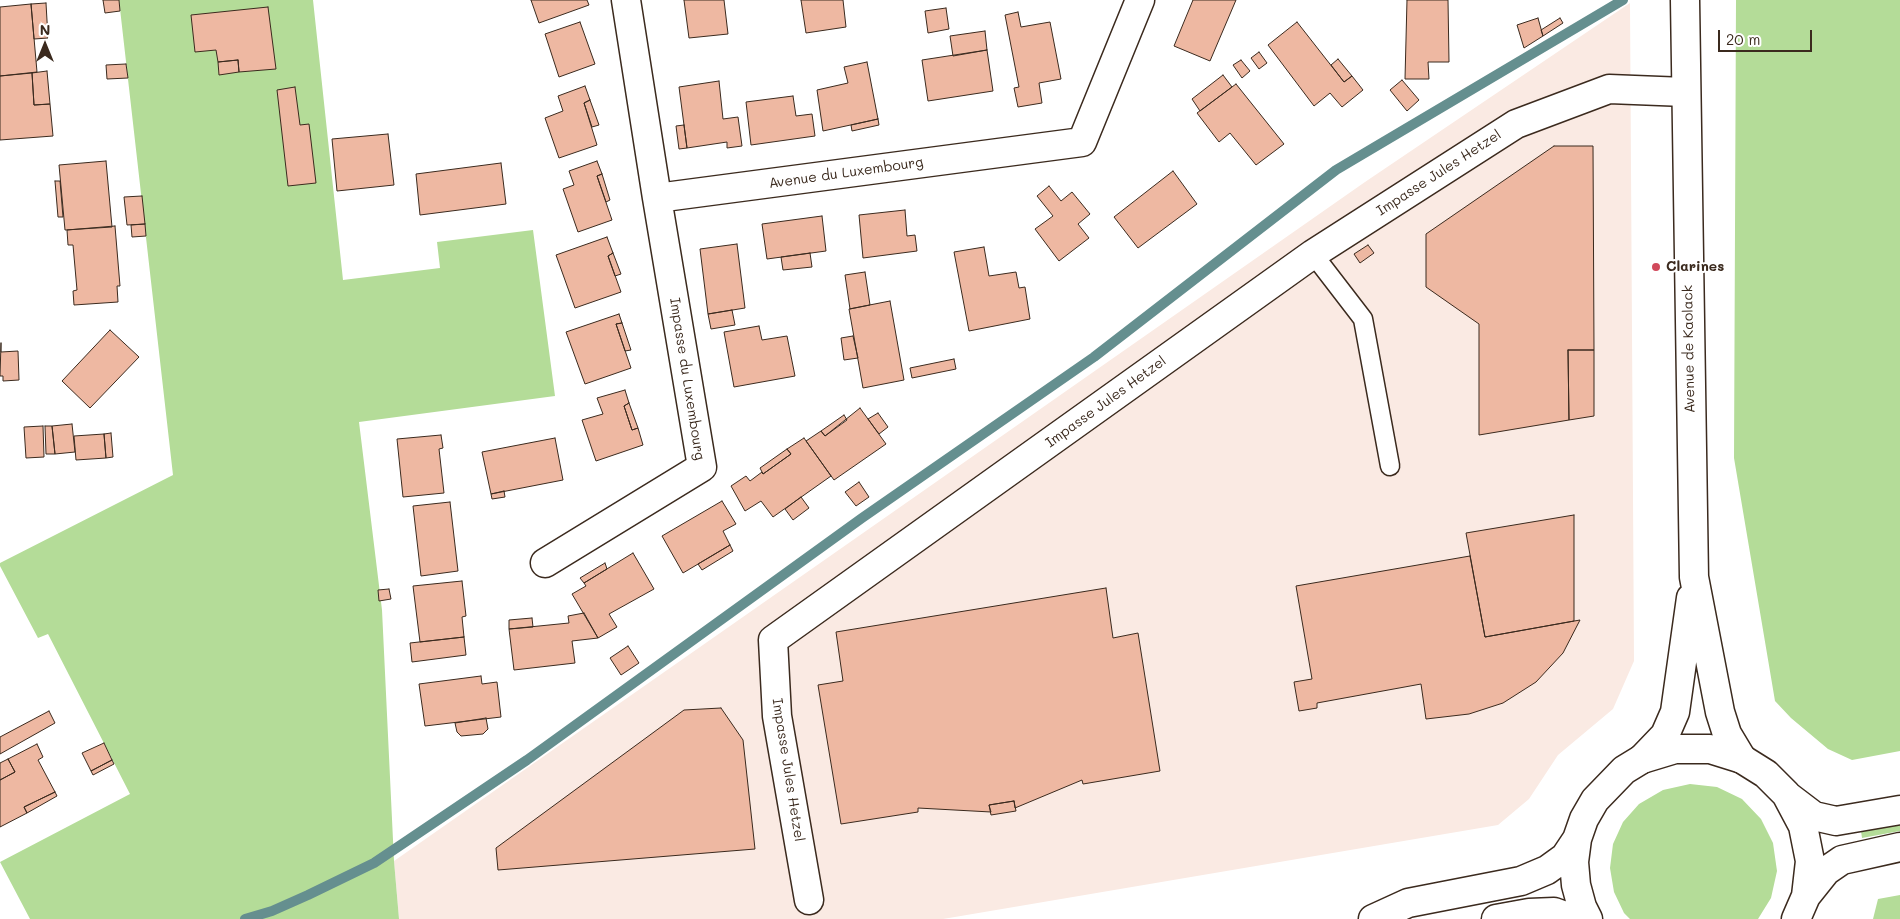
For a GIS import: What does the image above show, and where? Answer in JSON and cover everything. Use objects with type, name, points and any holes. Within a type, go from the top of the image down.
[{"type":"street","points":[[626,0],[657,198]]},
{"type":"street","name":"Avenue du Luxembourg","points":[[657,198],[1082,142],[1140,0]]},
{"type":"street","name":"Avenue de Kaolack","points":[[1642,759],[1665,735],[1675,712],[1694,577],[1684,0]]},
{"type":"street","name":"Impasse Jules Hetzel","points":[[810,900],[777,716],[772,640],[1313,254],[1516,124],[1609,88],[1686,92]]},
{"type":"street","name":"Impasse du Luxembourg","points":[[545,563],[702,467],[657,198]]},
{"type":"street","name":"Avenue de Kaolack","points":[[1694,577],[1720,712],[1727,734],[1742,759]]},
{"type":"street","points":[[1588,919],[1582,907],[1576,885],[1574,862],[1577,839],[1584,819],[1594,800],[1624,770],[1642,759],[1675,749],[1710,749],[1742,759],[1766,774],[1786,794],[1814,816],[1836,821],[1900,810]]},
{"type":"street","points":[[1786,794],[1803,826],[1810,861],[1801,908]]},
{"type":"street","points":[[1374,919],[1408,903],[1521,881],[1547,870],[1565,857],[1577,839]]},
{"type":"street","points":[[1801,908],[1826,871],[1842,860],[1900,847]]},
{"type":"street","points":[[1496,919],[1529,913],[1554,912],[1573,919]]},
{"type":"lane","points":[[1313,254],[1363,319],[1390,466]]},
{"type":"shaded area","points":[[1630,3],[1634,661],[1613,709],[1558,755],[1529,799],[1498,825],[943,919],[399,919],[394,861],[1365,182]]},
{"type":"green space","points":[[119,0],[313,0],[343,280],[440,268],[437,242],[533,230],[555,396],[359,422],[382,610],[394,861],[399,919],[30,919],[0,862],[130,794],[48,634],[38,638],[0,566],[0,563],[173,475]]},
{"type":"green space","points":[[1736,0],[1900,0],[1900,751],[1852,760],[1828,749],[1791,718],[1775,701],[1734,458]]},
{"type":"green space","points":[[1690,784],[1717,787],[1742,799],[1761,819],[1773,843],[1777,871],[1771,898],[1758,919],[1630,919],[1624,913],[1614,892],[1610,868],[1613,844],[1623,822],[1639,804],[1663,790]]},
{"type":"green space","points":[[1900,823],[1900,831],[1862,838],[1861,831]]},
{"type":"green space","points":[[1900,895],[1900,919],[1873,919],[1878,899]]},
{"type":"building","points":[[103,0],[119,0],[120,11],[105,13]]},
{"type":"building","points":[[531,0],[587,0],[589,5],[539,23]]},
{"type":"building","points":[[684,0],[724,0],[728,34],[689,38]]},
{"type":"building","points":[[801,0],[843,0],[846,27],[806,33]]},
{"type":"building","points":[[1193,0],[1236,0],[1210,61],[1174,46]]},
{"type":"building","points":[[1407,0],[1448,0],[1449,62],[1428,62],[1429,79],[1405,79]]},
{"type":"building","points":[[46,3],[48,38],[34,39],[31,4]]},
{"type":"building","points":[[31,4],[37,72],[0,76],[0,7]]},
{"type":"building","points":[[268,7],[276,69],[239,72],[238,60],[218,62],[216,50],[195,52],[191,15]]},
{"type":"building","points":[[946,8],[949,29],[928,33],[925,11]]},
{"type":"building","points":[[1018,12],[1021,27],[1050,22],[1061,79],[1039,83],[1042,103],[1018,107],[1014,88],[1019,87],[1005,15]]},
{"type":"building","points":[[1538,18],[1543,36],[1524,48],[1517,25]]},
{"type":"building","points":[[1560,18],[1563,23],[1543,36],[1541,30]]},
{"type":"building","points":[[580,22],[595,64],[559,77],[545,34]]},
{"type":"building","points":[[1297,22],[1344,82],[1352,76],[1363,90],[1342,107],[1330,93],[1314,106],[1268,45]]},
{"type":"building","points":[[985,31],[987,50],[953,56],[950,36]]},
{"type":"building","points":[[987,50],[993,91],[928,101],[922,60]]},
{"type":"building","points":[[1259,52],[1267,63],[1259,69],[1251,58]]},
{"type":"building","points":[[1338,59],[1352,76],[1344,82],[1331,65]]},
{"type":"building","points":[[238,60],[239,72],[219,75],[218,62]]},
{"type":"building","points":[[1241,60],[1250,71],[1242,78],[1233,65]]},
{"type":"building","points":[[867,62],[878,119],[823,131],[817,90],[848,83],[844,67]]},
{"type":"building","points":[[126,64],[128,78],[107,79],[106,65]]},
{"type":"building","points":[[47,71],[50,104],[34,105],[32,73]]},
{"type":"building","points":[[32,73],[34,105],[50,104],[53,136],[0,140],[0,76]]},
{"type":"building","points":[[1223,75],[1232,87],[1200,111],[1192,99]]},
{"type":"building","points":[[1402,80],[1419,100],[1407,111],[1390,90]]},
{"type":"building","points":[[719,81],[723,119],[738,117],[742,146],[727,148],[727,142],[687,148],[679,87]]},
{"type":"building","points":[[1236,84],[1284,144],[1256,165],[1230,133],[1219,142],[1197,113]]},
{"type":"building","points":[[585,86],[590,100],[584,103],[597,145],[559,158],[545,118],[563,111],[558,96]]},
{"type":"building","points":[[295,87],[300,125],[309,124],[316,183],[288,186],[277,90]]},
{"type":"building","points":[[793,96],[796,116],[812,114],[815,136],[751,145],[746,102]]},
{"type":"building","points":[[590,100],[599,125],[592,127],[584,103]]},
{"type":"building","points":[[878,119],[879,125],[852,131],[851,125]]},
{"type":"building","points":[[684,125],[687,148],[679,149],[676,126]]},
{"type":"building","points":[[388,134],[394,185],[337,191],[332,139]]},
{"type":"building","points":[[1554,146],[1593,146],[1594,350],[1568,350],[1569,420],[1479,435],[1479,324],[1426,287],[1426,234]]},
{"type":"building","points":[[106,161],[112,227],[65,230],[59,165]]},
{"type":"building","points":[[597,161],[602,174],[597,176],[612,220],[578,232],[563,189],[574,185],[569,171]]},
{"type":"building","points":[[501,163],[506,204],[420,215],[416,174]]},
{"type":"building","points":[[1173,171],[1197,204],[1138,248],[1114,217]]},
{"type":"building","points":[[602,174],[610,200],[606,202],[597,176]]},
{"type":"building","points":[[55,181],[60,181],[63,217],[58,217]]},
{"type":"building","points":[[1049,186],[1061,201],[1072,192],[1090,214],[1078,224],[1089,238],[1059,261],[1035,229],[1053,216],[1037,196]]},
{"type":"building","points":[[142,196],[145,224],[127,225],[124,197]]},
{"type":"building","points":[[905,210],[907,236],[915,235],[917,251],[863,258],[859,215]]},
{"type":"building","points":[[822,216],[826,251],[767,259],[762,224]]},
{"type":"building","points":[[145,224],[146,236],[132,237],[131,225]]},
{"type":"building","points":[[115,226],[120,286],[117,286],[118,302],[74,305],[73,291],[77,290],[73,245],[68,245],[67,230]]},
{"type":"building","points":[[607,237],[613,253],[608,256],[621,292],[575,308],[556,255]]},
{"type":"building","points":[[737,244],[745,308],[708,314],[700,249]]},
{"type":"building","points":[[1368,245],[1374,253],[1360,263],[1354,254]]},
{"type":"building","points":[[984,247],[989,276],[1016,272],[1019,288],[1025,287],[1030,319],[969,331],[954,252]]},
{"type":"building","points":[[613,253],[621,274],[615,276],[608,256]]},
{"type":"building","points":[[810,253],[812,267],[783,270],[781,257]]},
{"type":"building","points":[[865,272],[870,305],[850,309],[845,275]]},
{"type":"building","points":[[890,301],[904,380],[863,388],[849,309]]},
{"type":"building","points":[[732,310],[735,325],[711,329],[708,314]]},
{"type":"building","points":[[619,314],[622,323],[616,324],[631,368],[585,384],[566,332]]},
{"type":"building","points":[[622,323],[631,350],[625,351],[616,324]]},
{"type":"building","points":[[759,326],[762,340],[787,336],[795,376],[734,387],[724,332]]},
{"type":"building","points":[[110,330],[139,357],[90,408],[62,381]]},
{"type":"building","points":[[853,336],[858,358],[844,360],[841,338]]},
{"type":"building","points":[[1,343],[1,352],[18,351],[19,380],[3,381],[3,376],[0,376]]},
{"type":"building","points":[[1568,350],[1594,350],[1594,416],[1569,420]]},
{"type":"building","points":[[954,359],[956,369],[912,378],[910,368]]},
{"type":"building","points":[[625,390],[629,403],[624,406],[632,430],[638,428],[643,445],[596,461],[582,420],[603,414],[597,398]]},
{"type":"building","points":[[629,403],[638,428],[632,430],[624,406]]},
{"type":"building","points":[[860,408],[886,444],[834,480],[806,441],[821,431],[825,436]]},
{"type":"building","points":[[878,413],[888,427],[879,434],[868,419]]},
{"type":"building","points":[[844,415],[847,420],[825,436],[821,431]]},
{"type":"building","points":[[72,424],[75,452],[55,454],[52,426]]},
{"type":"building","points":[[43,426],[44,457],[26,458],[24,427]]},
{"type":"building","points":[[45,426],[52,426],[55,454],[46,454]]},
{"type":"building","points":[[111,433],[113,457],[106,458],[104,434]]},
{"type":"building","points":[[104,434],[106,458],[76,460],[74,436]]},
{"type":"building","points":[[441,435],[443,448],[439,449],[444,493],[403,497],[397,439]]},
{"type":"building","points":[[555,438],[563,480],[491,494],[482,452]]},
{"type":"building","points":[[804,438],[831,476],[773,517],[761,501],[745,511],[731,486],[746,476],[750,481],[762,472],[763,474],[791,454],[787,449]]},
{"type":"building","points":[[787,449],[791,454],[763,474],[760,468]]},
{"type":"building","points":[[859,482],[869,497],[856,506],[845,492]]},
{"type":"building","points":[[504,491],[505,497],[492,499],[491,494]]},
{"type":"building","points":[[801,497],[809,508],[793,520],[785,509]]},
{"type":"building","points":[[722,501],[736,524],[723,531],[730,545],[683,573],[662,536]]},
{"type":"building","points":[[450,502],[458,571],[421,576],[413,506]]},
{"type":"building","points":[[1574,515],[1574,621],[1485,637],[1466,533]]},
{"type":"building","points":[[730,545],[733,551],[702,570],[698,564]]},
{"type":"building","points":[[633,553],[654,589],[609,614],[617,627],[598,638],[572,594],[586,586],[584,583]]},
{"type":"building","points":[[1470,556],[1485,637],[1580,620],[1563,653],[1536,682],[1503,703],[1469,714],[1426,719],[1421,684],[1317,703],[1317,708],[1299,711],[1294,682],[1312,679],[1296,586]]},
{"type":"building","points":[[605,563],[607,569],[584,583],[580,578]]},
{"type":"building","points":[[462,581],[466,616],[462,617],[464,637],[420,642],[413,586]]},
{"type":"building","points":[[1106,588],[1113,638],[1138,633],[1160,771],[1083,784],[1082,780],[1015,808],[1014,801],[989,805],[991,812],[918,808],[918,812],[841,824],[818,685],[843,681],[836,632]]},
{"type":"building","points":[[389,589],[391,599],[379,601],[378,590]]},
{"type":"building","points":[[584,613],[598,638],[572,641],[575,663],[514,670],[509,629],[569,623],[568,616]]},
{"type":"building","points":[[532,618],[533,627],[509,629],[509,620]]},
{"type":"building","points":[[464,637],[466,655],[412,662],[410,643]]},
{"type":"building","points":[[628,646],[639,663],[621,675],[610,658]]},
{"type":"building","points":[[481,676],[482,684],[497,682],[501,717],[425,726],[419,684]]},
{"type":"building","points":[[721,708],[743,740],[755,849],[498,870],[496,848],[684,710]]},
{"type":"building","points":[[49,711],[55,723],[0,754],[0,737]]},
{"type":"building","points":[[486,718],[488,729],[483,734],[461,736],[457,732],[455,723]]},
{"type":"building","points":[[104,743],[112,760],[91,771],[82,753]]},
{"type":"building","points":[[37,744],[43,757],[38,760],[55,792],[24,807],[27,813],[0,827],[0,780],[15,772],[8,759]]},
{"type":"building","points":[[8,759],[15,772],[0,780],[0,763]]},
{"type":"building","points":[[112,760],[114,764],[93,775],[91,771]]},
{"type":"building","points":[[55,792],[57,796],[27,813],[24,807]]},
{"type":"building","points":[[1014,801],[1016,811],[991,815],[989,805]]},
{"type":"waterway","points":[[245,919],[272,911],[374,863],[527,760],[862,518],[1094,357],[1336,170],[1623,0]]},
{"type":"place","name":"Clarines","points":[[1656,267]]}]
